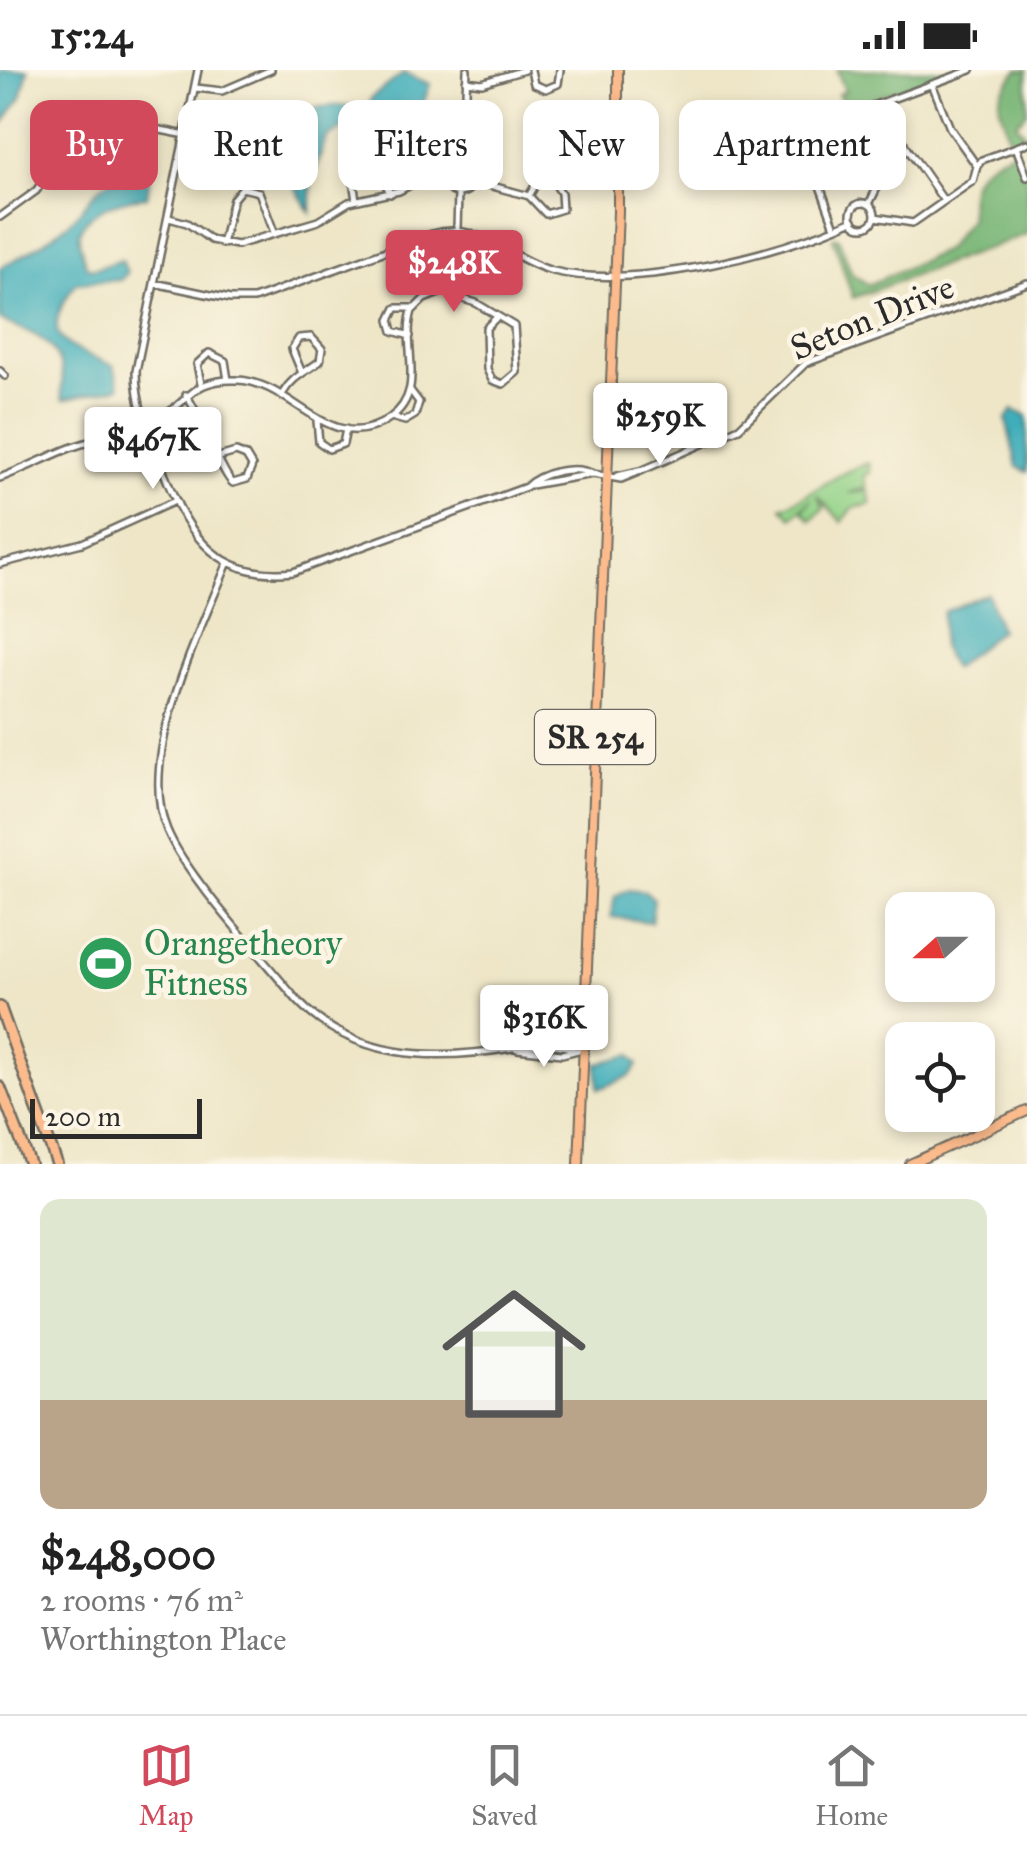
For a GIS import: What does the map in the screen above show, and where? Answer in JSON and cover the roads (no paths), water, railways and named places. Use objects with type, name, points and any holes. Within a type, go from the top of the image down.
[{"type":"highway","points":[[0,1007],[57,1164]]},
{"type":"highway","points":[[0,1087],[30,1164]]},
{"type":"main road","name":"SR 254","points":[[579,1164],[578,1049],[607,474],[618,70]]},
{"type":"main road","points":[[910,1164],[1027,1112]]},
{"type":"street","points":[[193,100],[198,70]]},
{"type":"street","points":[[196,88],[222,91],[271,70]]},
{"type":"street","points":[[465,100],[466,70]]},
{"type":"street","points":[[466,81],[482,83],[528,70],[534,84],[546,89],[558,84],[560,70]]},
{"type":"street","points":[[890,100],[970,70]]},
{"type":"street","points":[[932,84],[950,128],[976,166]]},
{"type":"street","points":[[0,216],[36,191],[61,156],[75,146],[132,125],[178,134]]},
{"type":"street","points":[[154,283],[230,299],[254,299],[432,234],[457,230],[480,235],[552,271],[680,271],[852,220],[865,226],[875,218],[913,223],[973,181],[976,166],[982,160],[1027,144]]},
{"type":"street","points":[[906,146],[944,202]]},
{"type":"street","points":[[1016,148],[1027,177]]},
{"type":"street","points":[[356,200],[351,168],[364,158],[377,162],[390,194]]},
{"type":"street","points":[[178,172],[136,371],[145,424],[175,501],[197,538],[228,562],[159,753],[158,804],[172,840],[296,999],[335,1033],[367,1047],[396,1053],[528,1044],[578,1049]]},
{"type":"street","points":[[503,188],[529,196],[546,214],[562,209],[561,193],[554,182],[536,184],[529,196]]},
{"type":"street","points":[[222,244],[233,198],[242,188],[259,192],[274,232]]},
{"type":"street","points":[[168,218],[187,223],[222,244],[243,244],[324,218],[356,200],[398,190]]},
{"type":"street","points":[[449,190],[458,194],[468,190]]},
{"type":"street","points":[[821,190],[835,227]]},
{"type":"street","points":[[852,220],[854,207],[868,204],[876,190]]},
{"type":"street","points":[[458,194],[449,289],[451,295],[476,302],[514,326],[516,376],[503,384],[492,380],[487,369],[486,328],[496,318]]},
{"type":"street","points":[[868,204],[875,218]]},
{"type":"street","name":"Seton Drive","points":[[228,562],[262,572],[302,570],[530,485],[593,474],[634,476],[739,428],[806,363],[1027,282]]},
{"type":"street","points":[[391,417],[406,421],[415,415],[418,402],[410,390],[414,308],[424,299],[449,289]]},
{"type":"street","points":[[410,336],[392,331],[390,320],[396,308],[414,308]]},
{"type":"street","points":[[282,393],[322,357],[321,344],[311,337],[299,338],[292,349],[302,373]]},
{"type":"street","points":[[202,385],[196,364],[209,353],[225,360],[228,380]]},
{"type":"street","points":[[0,478],[68,448],[145,424],[166,414],[202,385],[248,381],[282,393],[317,420],[346,430],[368,427],[391,417],[410,390]]},
{"type":"street","points":[[186,395],[230,481],[247,479],[252,466],[246,456],[236,452],[219,457]]},
{"type":"street","points":[[317,420],[319,442],[329,449],[342,444],[346,430]]},
{"type":"street","points":[[0,564],[92,539],[175,501]]},
{"type":"water","points":[[0,70],[28,70],[21,97],[0,128]]},
{"type":"water","points":[[404,73],[430,84],[425,100],[371,98]]},
{"type":"water","points":[[338,106],[338,131],[326,138],[318,163],[318,108]]},
{"type":"water","points":[[98,190],[148,190],[147,197],[97,212],[82,226],[79,235],[86,266],[93,269],[122,260],[127,273],[121,280],[76,283],[57,318],[62,339],[114,366],[120,387],[63,400],[60,363],[49,345],[0,320],[0,268],[35,248],[77,214]]},
{"type":"water","points":[[296,190],[311,190],[311,213]]},
{"type":"water","points":[[1013,410],[1027,416],[1027,472],[1017,467],[1006,419]]},
{"type":"water","points":[[987,593],[1000,630],[953,669],[941,647],[943,612]]},
{"type":"water","points":[[629,889],[645,891],[654,899],[651,922],[611,917],[615,896]]},
{"type":"water","points":[[630,1055],[638,1065],[630,1076],[599,1089],[597,1064]]},
{"type":"place","name":"Orangetheory Fitness","points":[[105,963]]}]
